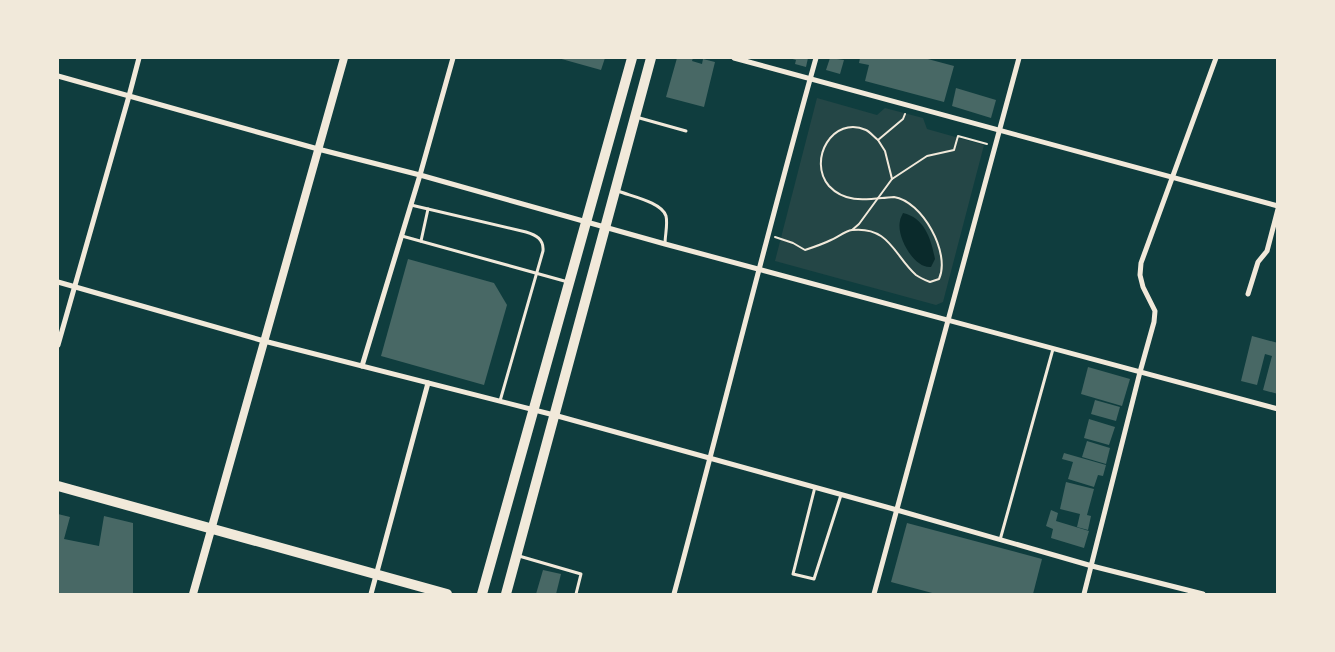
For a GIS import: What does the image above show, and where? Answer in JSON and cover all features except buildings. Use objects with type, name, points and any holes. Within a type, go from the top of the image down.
[{"type":"main road","points":[[482,594],[632,58]]},
{"type":"main road","points":[[506,594],[651,58]]},
{"type":"main road","points":[[58,486],[447,594]]},
{"type":"street","points":[[58,345],[130,96],[139,58]]},
{"type":"street","points":[[193,594],[344,58]]},
{"type":"street","points":[[362,366],[402,236],[453,58]]},
{"type":"street","points":[[734,58],[1278,206]]},
{"type":"street","points":[[674,594],[711,458],[758,269],[816,58]]},
{"type":"street","points":[[874,594],[1019,58]]},
{"type":"street","points":[[1084,594],[1154,322],[1155,311],[1143,287],[1140,275],[1141,263],[1216,58]]},
{"type":"street","points":[[58,76],[664,244],[1278,409]]},
{"type":"street","points":[[1248,294],[1258,262],[1267,251],[1278,209]]},
{"type":"street","points":[[58,282],[264,341],[554,415],[1092,566],[1203,594]]},
{"type":"street","points":[[371,594],[428,383]]},
{"type":"lane","points":[[635,117],[686,131]]},
{"type":"lane","points":[[615,191],[654,204],[660,208],[666,217],[664,244]]},
{"type":"lane","points":[[411,205],[526,232],[538,237],[544,248],[500,401]]},
{"type":"lane","points":[[420,241],[428,209]]},
{"type":"lane","points":[[402,236],[569,282]]},
{"type":"lane","points":[[1000,540],[1053,348]]},
{"type":"lane","points":[[815,487],[792,574],[814,579],[841,495]]},
{"type":"lane","points":[[516,555],[581,574],[576,594]]},
{"type":"path","points":[[878,140],[903,119],[907,105]]},
{"type":"path","points":[[851,230],[878,234],[888,240],[918,276],[930,282],[939,279],[943,270],[943,258],[938,242],[918,212],[894,197],[858,200],[840,195],[829,186],[823,175],[820,159],[823,147],[834,133],[850,127],[866,130],[878,140],[885,151],[892,179]]},
{"type":"path","points":[[768,235],[793,243],[805,250],[831,240],[859,224],[892,179],[927,156],[954,150],[958,136],[995,146]]},
{"type":"shaded area","points":[[817,98],[877,115],[885,108],[923,118],[927,129],[984,145],[943,302],[936,305],[775,261]]},
{"type":"shaded area","points":[[903,213],[917,219],[926,230],[935,259],[931,267],[918,263],[904,243],[899,227]]}]
